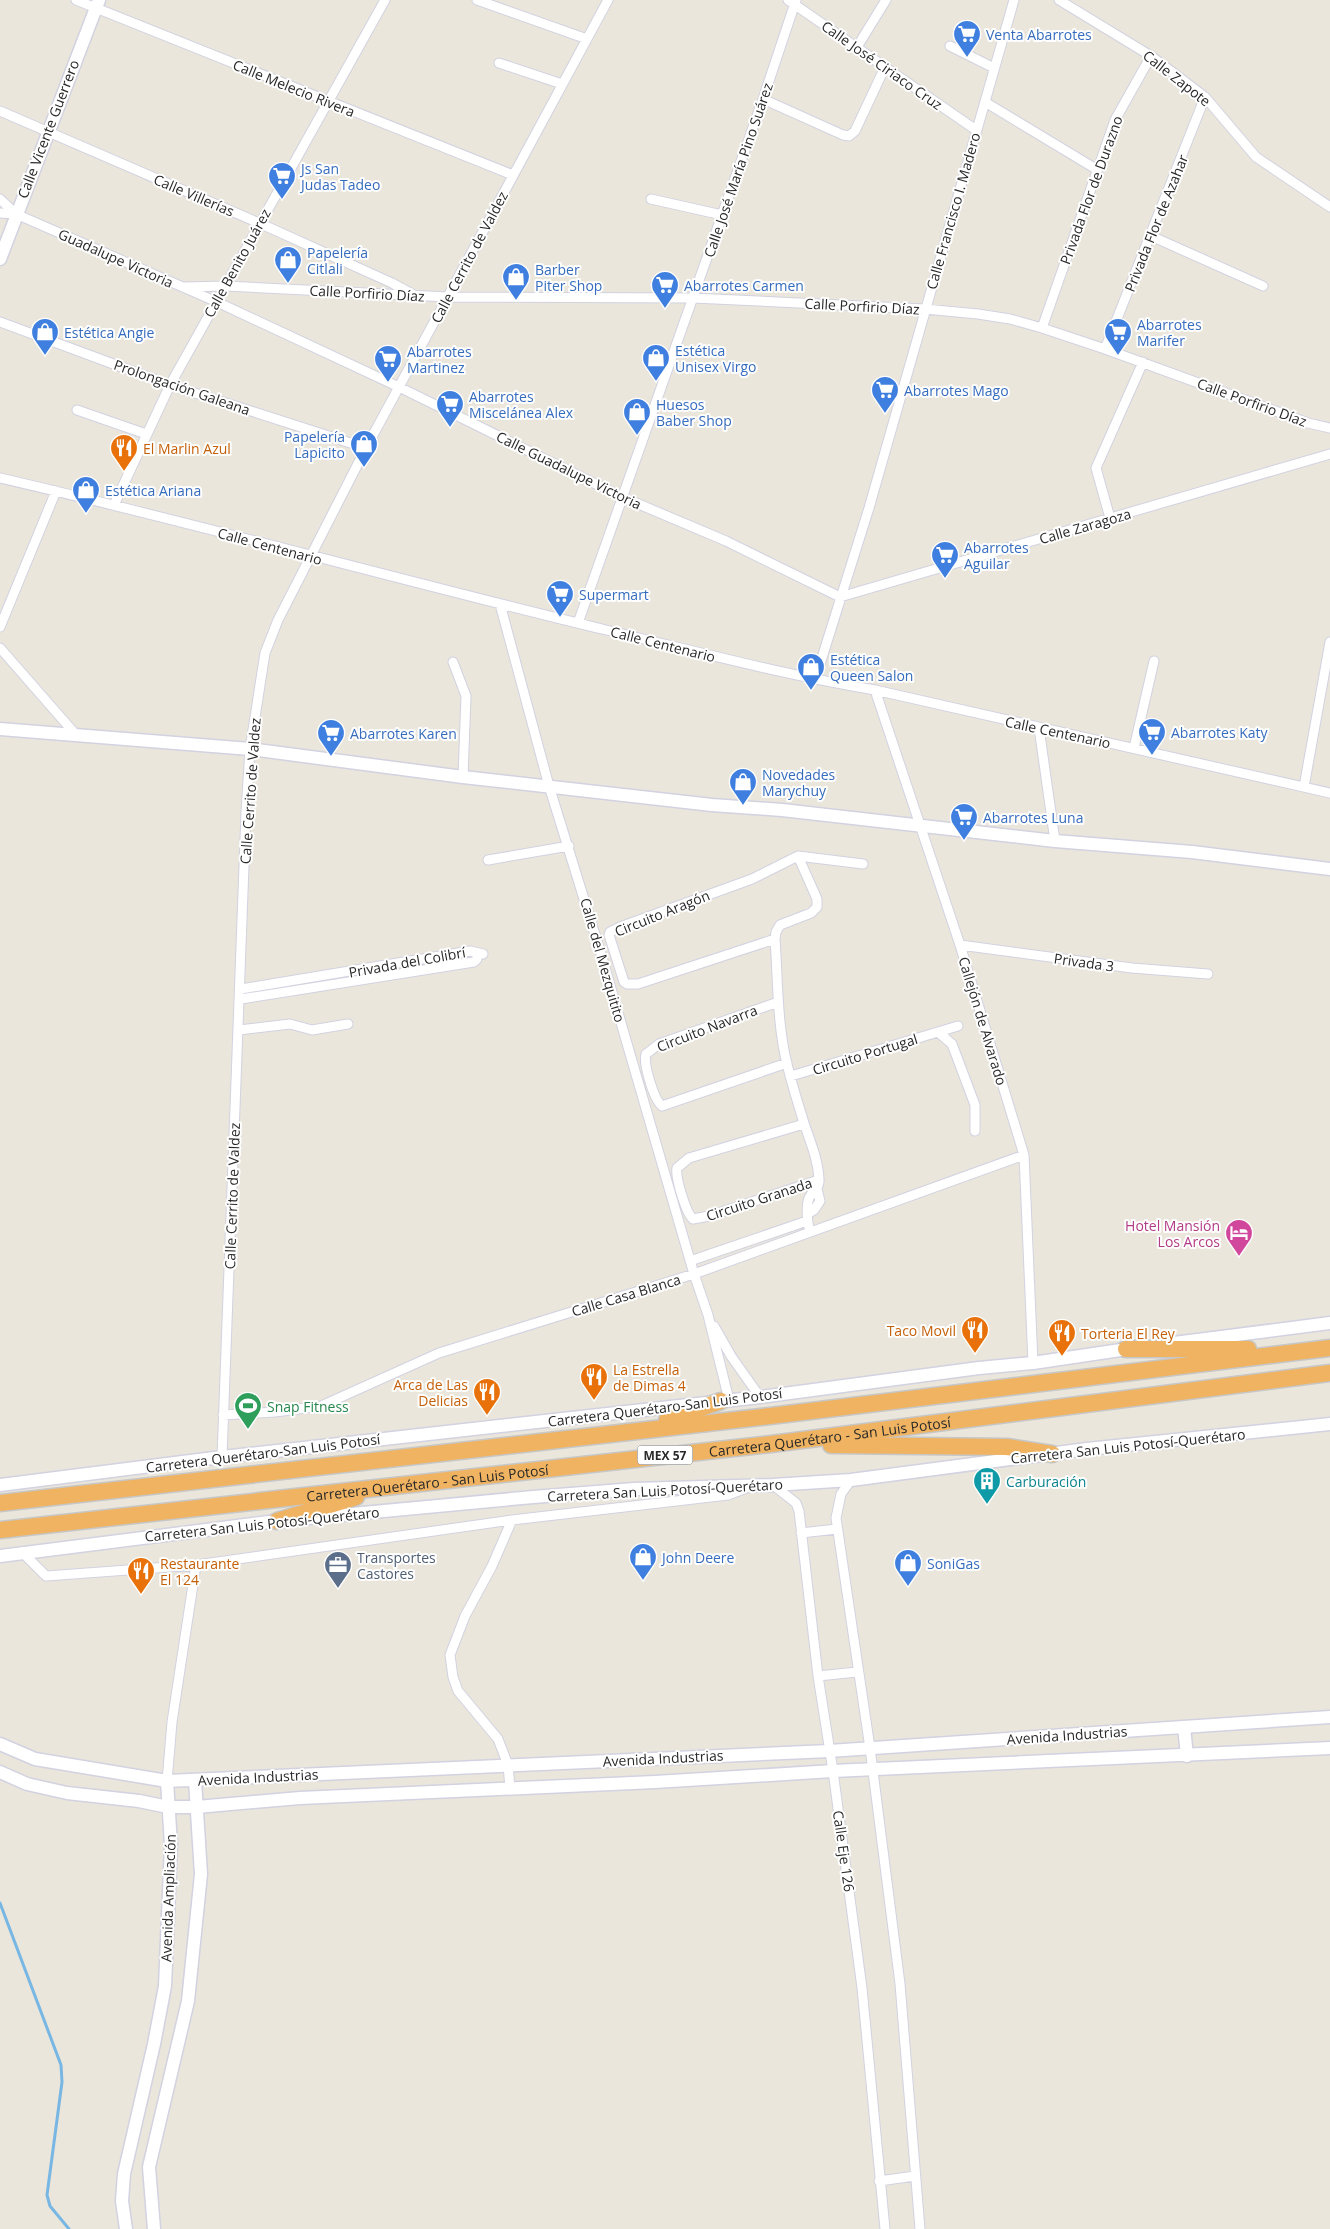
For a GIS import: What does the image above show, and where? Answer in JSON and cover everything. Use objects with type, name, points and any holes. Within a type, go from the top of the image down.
[{"type":"highway","points":[[1126,1349],[1325,1349]]},
{"type":"highway","name":"Carretera Querétaro - San Luis Potosí","points":[[0,1503],[1325,1349]]},
{"type":"highway","name":"Carretera Querétaro - San Luis Potosí","points":[[0,1530],[771,1444],[1330,1373]]},
{"type":"highway","points":[[638,1430],[725,1401]]},
{"type":"highway","points":[[771,1444],[1007,1447],[1052,1454]]},
{"type":"highway","points":[[277,1521],[399,1484]]},
{"type":"main road","name":"Calle Vicente Guerrero","points":[[0,259],[97,4]]},
{"type":"main road","points":[[0,729],[250,749],[463,777],[712,805],[782,810],[1054,841],[1192,852],[1330,869]]},
{"type":"main road","name":"Carretera Querétaro-San Luis Potosí","points":[[0,1485],[222,1457],[760,1397],[1330,1323]]},
{"type":"main road","name":"Carretera San Luis Potosí-Querétaro","points":[[0,1556],[277,1521],[634,1489],[773,1485],[851,1480],[1052,1454],[1330,1424]]},
{"type":"main road","name":"Avenida Industrias","points":[[0,1744],[35,1759],[168,1781],[195,1781],[829,1751],[1330,1717]]},
{"type":"main road","points":[[1184,1727],[1187,1756]]},
{"type":"main road","name":"Avenida Industrias","points":[[0,1772],[26,1784],[67,1793],[139,1801],[168,1807],[197,1808],[300,1798],[655,1782],[833,1770],[1187,1756],[1330,1748]]},
{"type":"main road","name":"Avenida Ampliación","points":[[126,2229],[122,2201],[124,2174],[154,2044],[165,1986],[171,1845],[168,1781]]},
{"type":"main road","name":"Avenida Ampliación","points":[[154,2229],[149,2167],[188,2000],[201,1874],[195,1781]]},
{"type":"street","name":"Calle Melecio Rivera","points":[[76,0],[97,4],[329,102],[513,176]]},
{"type":"street","name":"Calle Benito Juárez","points":[[114,505],[170,385],[385,0]]},
{"type":"street","points":[[477,0],[587,39]]},
{"type":"street","name":"Calle Cerrito de Valdez","points":[[222,1457],[250,749],[265,653],[278,620],[366,448],[608,0]]},
{"type":"street","points":[[857,47],[886,0]]},
{"type":"street","name":"Calle Francisco I. Madero","points":[[816,680],[840,597],[869,508],[1014,0]]},
{"type":"street","name":"Calle Zapote","points":[[1059,0],[1151,56],[1205,97],[1256,156],[1330,207]]},
{"type":"street","name":"Calle José Ciriaco Cruz","points":[[793,2],[976,130]]},
{"type":"street","name":"Calle José María Pino Suárez","points":[[578,623],[763,99],[793,2]]},
{"type":"street","points":[[950,46],[994,68]]},
{"type":"street","name":"Privada Flor de Durazno","points":[[1042,328],[1096,169],[1115,120],[1151,56]]},
{"type":"street","points":[[499,63],[562,84]]},
{"type":"street","points":[[763,99],[849,136],[855,131],[885,67]]},
{"type":"street","name":"Privada Flor de Azahar","points":[[1105,349],[1152,236],[1205,97]]},
{"type":"street","points":[[985,102],[1096,169]]},
{"type":"street","name":"Calle Villerías","points":[[0,111],[259,223],[392,283],[414,295]]},
{"type":"street","points":[[0,199],[16,214]]},
{"type":"street","points":[[651,199],[722,215]]},
{"type":"street","points":[[0,213],[16,214]]},
{"type":"street","name":"Guadalupe Victoria","points":[[16,214],[216,302]]},
{"type":"street","points":[[1152,236],[1262,286]]},
{"type":"street","name":"Calle Porfirio Díaz","points":[[182,287],[226,286],[448,297],[693,298],[925,309],[1010,319],[1143,362],[1308,423],[1330,428]]},
{"type":"street","name":"Calle Guadalupe Victoria","points":[[216,302],[399,387],[622,497],[726,541],[840,597]]},
{"type":"street","name":"Prolongación Galeana","points":[[0,322],[170,385],[366,448]]},
{"type":"street","points":[[1110,518],[1096,468],[1143,362]]},
{"type":"street","points":[[77,410],[146,434]]},
{"type":"street","name":"Calle Zaragoza","points":[[840,597],[1330,454]]},
{"type":"street","name":"Calle Centenario","points":[[0,478],[114,505],[500,604],[816,680],[875,690],[1330,793]]},
{"type":"street","points":[[0,627],[56,491]]},
{"type":"street","name":"Calle del Mezquitito","points":[[500,604],[549,786],[569,846],[694,1274],[708,1315],[725,1401]]},
{"type":"street","points":[[1304,787],[1330,642]]},
{"type":"street","points":[[0,648],[77,736]]},
{"type":"street","points":[[1134,748],[1154,661]]},
{"type":"street","points":[[454,662],[466,696],[463,777]]},
{"type":"street","name":"Callejón de Alvarado","points":[[875,690],[960,945],[1024,1155],[1033,1363]]},
{"type":"street","points":[[1039,728],[1054,841]]},
{"type":"street","points":[[488,860],[569,846]]},
{"type":"street","points":[[798,856],[863,864]]},
{"type":"street","points":[[798,856],[818,899],[817,907],[811,913],[780,925],[776,932],[778,1002],[787,1063],[804,1124],[814,1150],[818,1184],[807,1204],[810,1231]]},
{"type":"street","name":"Circuito Aragón","points":[[776,939],[638,984],[627,984],[624,982],[609,936],[610,932],[620,927],[752,879],[798,856]]},
{"type":"street","name":"Privada 3","points":[[960,945],[1132,968],[1208,974]]},
{"type":"street","name":"Privada del Colibrí","points":[[470,951],[480,954],[474,962],[385,977],[271,995],[241,994],[270,985],[440,956],[470,951]]},
{"type":"street","points":[[440,956],[442,967]]},
{"type":"street","points":[[396,964],[399,974]]},
{"type":"street","points":[[383,966],[385,977]]},
{"type":"street","points":[[334,974],[336,984]]},
{"type":"street","points":[[270,985],[271,995]]},
{"type":"street","name":"Circuito Navarra","points":[[778,1002],[659,1044],[646,1054],[645,1062],[657,1100],[662,1106],[787,1063]]},
{"type":"street","points":[[239,1030],[290,1024],[312,1030],[348,1024]]},
{"type":"street","name":"Circuito Portugal","points":[[791,1076],[958,1026]]},
{"type":"street","points":[[938,1032],[952,1044],[975,1106],[975,1131]]},
{"type":"street","name":"Circuito Granada","points":[[804,1124],[689,1158],[677,1168],[676,1175],[688,1213],[693,1219],[818,1184]]},
{"type":"street","name":"Calle Casa Blanca","points":[[223,1415],[321,1406],[440,1353],[694,1274],[1024,1155]]},
{"type":"street","points":[[690,1260],[808,1217]]},
{"type":"street","name":"Calle del Mezquitito","points":[[708,1315],[731,1356],[760,1397]]},
{"type":"street","points":[[851,1480],[841,1494],[836,1518],[837,1529],[857,1672],[870,1748],[900,1984],[920,2229]]},
{"type":"street","points":[[22,1552],[46,1576],[196,1565],[512,1520],[728,1495],[752,1485]]},
{"type":"street","name":"Calle Eje 126","points":[[773,1485],[796,1503],[799,1511],[818,1676],[833,1770],[862,1988],[885,2229]]},
{"type":"street","points":[[510,1788],[508,1765],[498,1739],[458,1691],[453,1677],[450,1656],[465,1616],[492,1566],[512,1520]]},
{"type":"street","points":[[802,1532],[837,1529]]},
{"type":"street","name":"Avenida Ampliación","points":[[168,1781],[172,1722],[196,1565]]},
{"type":"street","points":[[818,1676],[857,1672]]},
{"type":"street","points":[[879,2181],[915,2176]]},
{"type":"waterway","points":[[0,1903],[61,2065],[62,2082],[47,2195],[50,2206],[69,2229]]},
{"type":"place","name":"Venta Abarrotes","points":[[967,58]]},
{"type":"place","name":"Js San Judas Tadeo","points":[[282,200]]},
{"type":"place","name":"Papelería Citlali","points":[[288,284]]},
{"type":"place","name":"Barber Piter Shop","points":[[516,301]]},
{"type":"place","name":"Abarrotes Carmen","points":[[665,309]]},
{"type":"place","name":"Estética Angie","points":[[45,356]]},
{"type":"place","name":"Abarrotes Marifer","points":[[1118,356]]},
{"type":"place","name":"Estética Unisex Virgo","points":[[656,382]]},
{"type":"place","name":"Abarrotes Martinez","points":[[388,383]]},
{"type":"place","name":"Abarrotes Mago","points":[[885,414]]},
{"type":"place","name":"Abarrotes Miscelánea Alex","points":[[450,428]]},
{"type":"place","name":"Huesos Baber Shop","points":[[637,436]]},
{"type":"place","name":"Papelería Lapicito","points":[[364,468]]},
{"type":"place","name":"El Marlin Azul","points":[[124,472]]},
{"type":"place","name":"Estética Ariana","points":[[86,514]]},
{"type":"place","name":"Abarrotes Aguilar","points":[[945,579]]},
{"type":"place","name":"Supermart","points":[[560,618]]},
{"type":"place","name":"Estética Queen Salon","points":[[811,691]]},
{"type":"place","name":"Abarrotes Katy","points":[[1152,756]]},
{"type":"place","name":"Abarrotes Karen","points":[[331,757]]},
{"type":"place","name":"Novedades Marychuy","points":[[743,806]]},
{"type":"place","name":"Abarrotes Luna","points":[[964,841]]},
{"type":"place","name":"Hotel Mansión Los Arcos","points":[[1239,1257]]},
{"type":"place","name":"Taco Movil","points":[[975,1354]]},
{"type":"place","name":"Torteria El Rey","points":[[1062,1357]]},
{"type":"place","name":"La Estrella de Dimas 4","points":[[594,1401]]},
{"type":"place","name":"Arca de Las Delicias","points":[[487,1416]]},
{"type":"place","name":"Snap Fitness","points":[[248,1430]]},
{"type":"place","name":"Carburación","points":[[987,1505]]},
{"type":"place","name":"John Deere","points":[[643,1581]]},
{"type":"place","name":"SoniGas","points":[[908,1587]]},
{"type":"place","name":"Transportes Castores","points":[[338,1589]]},
{"type":"place","name":"Restaurante El 124","points":[[141,1595]]}]
